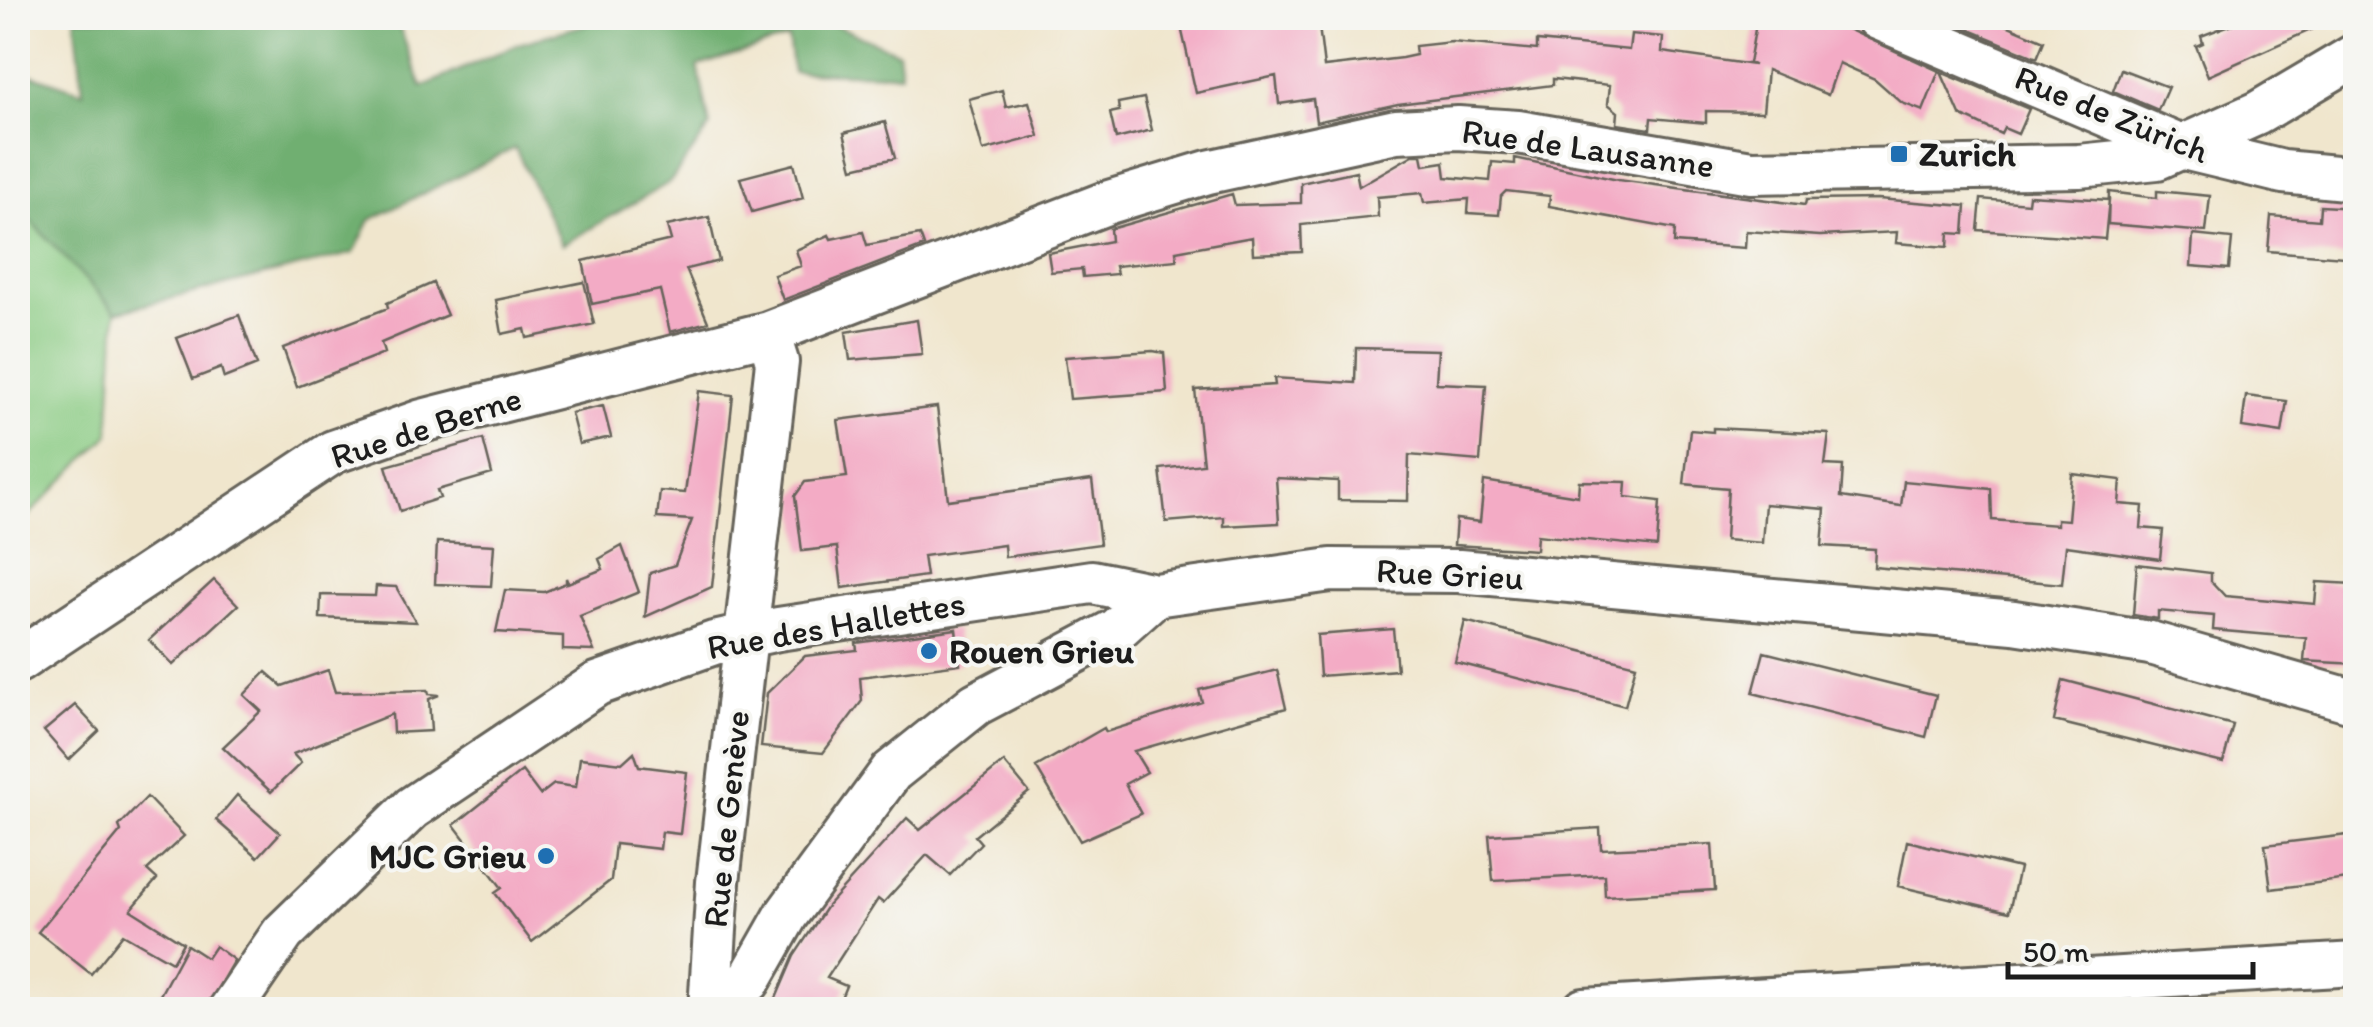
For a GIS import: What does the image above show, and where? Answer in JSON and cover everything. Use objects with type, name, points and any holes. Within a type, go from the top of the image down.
[{"type":"street","name":"Rue de Zürich","points":[[1878,18],[2184,148],[2283,172],[2356,179]]},
{"type":"street","name":"Rue de Lausanne","points":[[768,334],[1109,202],[1237,164],[1396,131],[1458,128],[1518,132],[1751,172],[2079,166],[2158,158],[2184,148],[2258,112],[2356,55]]},
{"type":"street","name":"Rue de Genève","points":[[710,1009],[718,882],[777,362],[768,334]]},
{"type":"street","name":"Rue de Berne","points":[[18,661],[333,452],[422,421],[768,334]]},
{"type":"street","name":"Rue Grieu","points":[[1155,595],[1332,570],[1414,568],[1676,590],[2014,622],[2150,643],[2356,702]]},
{"type":"street","name":"Rue des Hallettes","points":[[230,1010],[283,932],[412,808],[597,684],[746,636],[1092,582],[1155,595]]},
{"type":"street","points":[[710,1009],[750,981],[787,914],[892,772],[976,704],[1116,630],[1155,595]]},
{"type":"street","points":[[1584,1010],[2356,964]]},
{"type":"green space","points":[[75,18],[396,18],[422,87],[518,44],[608,18],[819,18],[898,52],[901,74],[793,72],[788,38],[698,66],[710,127],[670,182],[562,245],[515,148],[370,220],[354,253],[116,312],[18,207],[18,70],[83,92]]},
{"type":"green space","points":[[18,207],[116,312],[109,435],[18,526]]},
{"type":"building","points":[[1179,18],[1318,18],[1324,67],[1402,58],[1416,55],[1415,46],[1452,42],[1537,50],[1537,41],[1629,50],[1631,34],[1663,37],[1662,52],[1754,65],[1749,63],[1757,18],[1824,18],[1939,71],[1923,111],[1902,103],[1875,79],[1839,63],[1828,95],[1767,70],[1763,112],[1706,111],[1706,123],[1651,118],[1650,129],[1617,124],[1618,112],[1608,104],[1610,85],[1553,79],[1553,85],[1398,104],[1316,122],[1313,99],[1279,104],[1276,76],[1196,93]]},
{"type":"building","points":[[1941,18],[1990,18],[2044,41],[2037,58]]},
{"type":"building","points":[[2248,18],[2337,18],[2208,76],[2196,46],[2203,43],[2201,36]]},
{"type":"building","points":[[2121,69],[2168,87],[2158,110],[2113,91]]},
{"type":"building","points":[[1941,72],[2029,109],[2018,134],[2004,128],[2001,134],[1960,115]]},
{"type":"building","points":[[1002,90],[1006,107],[1029,102],[1039,136],[983,151],[969,99]]},
{"type":"building","points":[[1144,98],[1152,130],[1116,139],[1110,113],[1119,111],[1118,103]]},
{"type":"building","points":[[885,122],[895,158],[853,168],[844,133]]},
{"type":"building","points":[[1413,155],[1422,155],[1424,165],[1444,162],[1446,177],[1490,181],[1492,162],[1515,164],[1515,158],[1618,180],[1805,205],[1806,200],[1878,199],[1966,206],[1964,234],[1949,233],[1948,247],[1896,243],[1897,232],[1820,236],[1746,231],[1745,248],[1674,243],[1675,229],[1549,206],[1550,196],[1506,191],[1501,196],[1499,215],[1468,213],[1469,199],[1424,203],[1422,193],[1377,197],[1378,217],[1301,225],[1302,252],[1253,254],[1252,237],[1176,251],[1177,260],[1115,266],[1117,274],[1083,277],[1082,269],[1051,272],[1048,253],[1111,241],[1110,229],[1232,194],[1235,205],[1301,203],[1301,183],[1356,171],[1359,186]]},
{"type":"building","points":[[794,164],[803,198],[752,212],[740,178]]},
{"type":"building","points":[[2157,191],[2210,196],[2206,232],[2108,224],[2109,192],[2157,198]]},
{"type":"building","points":[[2029,195],[2109,200],[2105,239],[1978,230],[1981,199],[2028,203]]},
{"type":"building","points":[[2320,206],[2356,208],[2356,258],[2268,251],[2271,216],[2319,220]]},
{"type":"building","points":[[709,217],[719,261],[686,269],[708,322],[670,332],[660,290],[592,304],[583,261],[671,240],[667,226]]},
{"type":"building","points":[[863,232],[867,245],[920,235],[924,246],[783,300],[774,275],[801,266],[796,250],[829,235],[831,239]]},
{"type":"building","points":[[2193,235],[2232,239],[2229,269],[2191,266]]},
{"type":"building","points":[[584,282],[594,324],[527,338],[525,329],[502,334],[496,300]]},
{"type":"building","points":[[433,283],[447,315],[381,343],[384,353],[297,387],[283,348],[388,308],[387,303]]},
{"type":"building","points":[[239,315],[257,365],[224,378],[221,368],[193,379],[177,338]]},
{"type":"building","points":[[917,320],[922,354],[850,360],[846,332]]},
{"type":"building","points":[[1356,348],[1438,350],[1436,383],[1486,385],[1480,461],[1409,455],[1408,501],[1338,500],[1338,481],[1276,478],[1279,523],[1224,526],[1224,517],[1166,522],[1160,469],[1203,464],[1195,390],[1275,385],[1274,378],[1355,383]]},
{"type":"building","points":[[1164,353],[1167,392],[1070,399],[1065,357]]},
{"type":"building","points":[[699,391],[733,395],[712,587],[645,617],[650,573],[675,565],[692,520],[657,518],[660,491],[685,493]]},
{"type":"building","points":[[2246,396],[2287,401],[2282,433],[2242,427]]},
{"type":"building","points":[[603,406],[611,437],[579,444],[571,413]]},
{"type":"building","points":[[937,407],[948,500],[1092,480],[1100,544],[1005,557],[1004,545],[923,556],[926,576],[842,588],[837,547],[802,551],[795,496],[805,482],[847,477],[838,420]]},
{"type":"building","points":[[1713,428],[1829,434],[1825,465],[1843,466],[1841,497],[1901,506],[1904,481],[1991,489],[1992,520],[2057,525],[2057,519],[2068,520],[2072,474],[2121,480],[2119,504],[2143,506],[2141,528],[2163,530],[2160,559],[2066,546],[2062,584],[1874,567],[1875,549],[1822,546],[1825,509],[1765,504],[1762,543],[1725,540],[1728,488],[1684,484],[1690,430],[1713,432]]},
{"type":"building","points":[[483,439],[492,474],[437,490],[440,498],[400,511],[386,466]]},
{"type":"building","points":[[1484,481],[1578,496],[1579,481],[1626,482],[1625,497],[1660,501],[1657,547],[1537,535],[1536,550],[1454,545],[1456,519],[1480,522]]},
{"type":"building","points":[[437,542],[494,545],[491,586],[435,584]]},
{"type":"building","points":[[622,546],[639,592],[580,616],[594,651],[563,650],[563,636],[496,632],[505,590],[544,592],[566,583],[566,578],[568,583],[603,569],[599,559]]},
{"type":"building","points":[[2137,564],[2211,573],[2211,581],[2225,596],[2315,604],[2317,582],[2354,584],[2356,664],[2304,661],[2306,638],[2213,630],[2214,616],[2158,611],[2158,619],[2133,615]]},
{"type":"building","points":[[214,580],[238,605],[173,665],[149,640]]},
{"type":"building","points":[[376,586],[396,587],[416,622],[320,618],[321,595],[375,596]]},
{"type":"building","points":[[1465,621],[1636,665],[1625,706],[1455,662]]},
{"type":"building","points":[[956,629],[960,664],[860,677],[862,701],[823,753],[761,747],[767,693],[805,656],[857,650],[856,643]]},
{"type":"building","points":[[1393,629],[1397,670],[1320,676],[1317,635]]},
{"type":"building","points":[[1764,652],[1936,695],[1926,737],[1753,693]]},
{"type":"building","points":[[328,670],[335,692],[428,690],[429,694],[439,695],[429,699],[431,731],[393,733],[392,714],[293,754],[301,763],[271,792],[223,747],[261,711],[244,695],[266,672],[282,686]]},
{"type":"building","points":[[1277,670],[1286,708],[1134,751],[1147,772],[1125,784],[1141,814],[1080,841],[1036,767],[1104,728],[1106,732],[1202,702],[1199,690]]},
{"type":"building","points":[[2063,680],[2233,725],[2223,763],[2054,721]]},
{"type":"building","points":[[75,705],[99,731],[69,760],[44,731]]},
{"type":"building","name":"MJC Grieu","points":[[634,752],[639,766],[687,772],[680,834],[662,832],[660,849],[615,844],[611,880],[532,942],[495,893],[502,888],[454,825],[522,771],[540,795],[554,784],[576,787],[580,758],[622,763]]},
{"type":"building","points":[[1004,762],[1029,792],[975,836],[981,843],[950,875],[927,855],[883,903],[878,899],[827,978],[846,986],[836,1010],[771,1010],[794,956],[827,906],[907,818],[920,830]]},
{"type":"building","points":[[237,795],[280,833],[258,857],[216,820]]},
{"type":"building","points":[[147,797],[184,836],[147,870],[157,879],[131,910],[183,943],[172,962],[123,934],[91,974],[38,932],[121,831],[119,826]]},
{"type":"building","points":[[1600,828],[1601,849],[1712,844],[1715,890],[1605,896],[1604,875],[1493,881],[1489,835]]},
{"type":"building","points":[[2356,834],[2356,878],[2271,889],[2265,845]]},
{"type":"building","points":[[1907,841],[2019,868],[2009,912],[1898,886]]},
{"type":"building","points":[[187,945],[207,958],[215,946],[234,960],[205,1010],[152,1010]]},
{"type":"place","name":"Zurich","points":[[1899,154]]},
{"type":"place","name":"Rouen Grieu","points":[[929,651]]},
{"type":"place","name":"MJC Grieu","points":[[546,856]]}]
